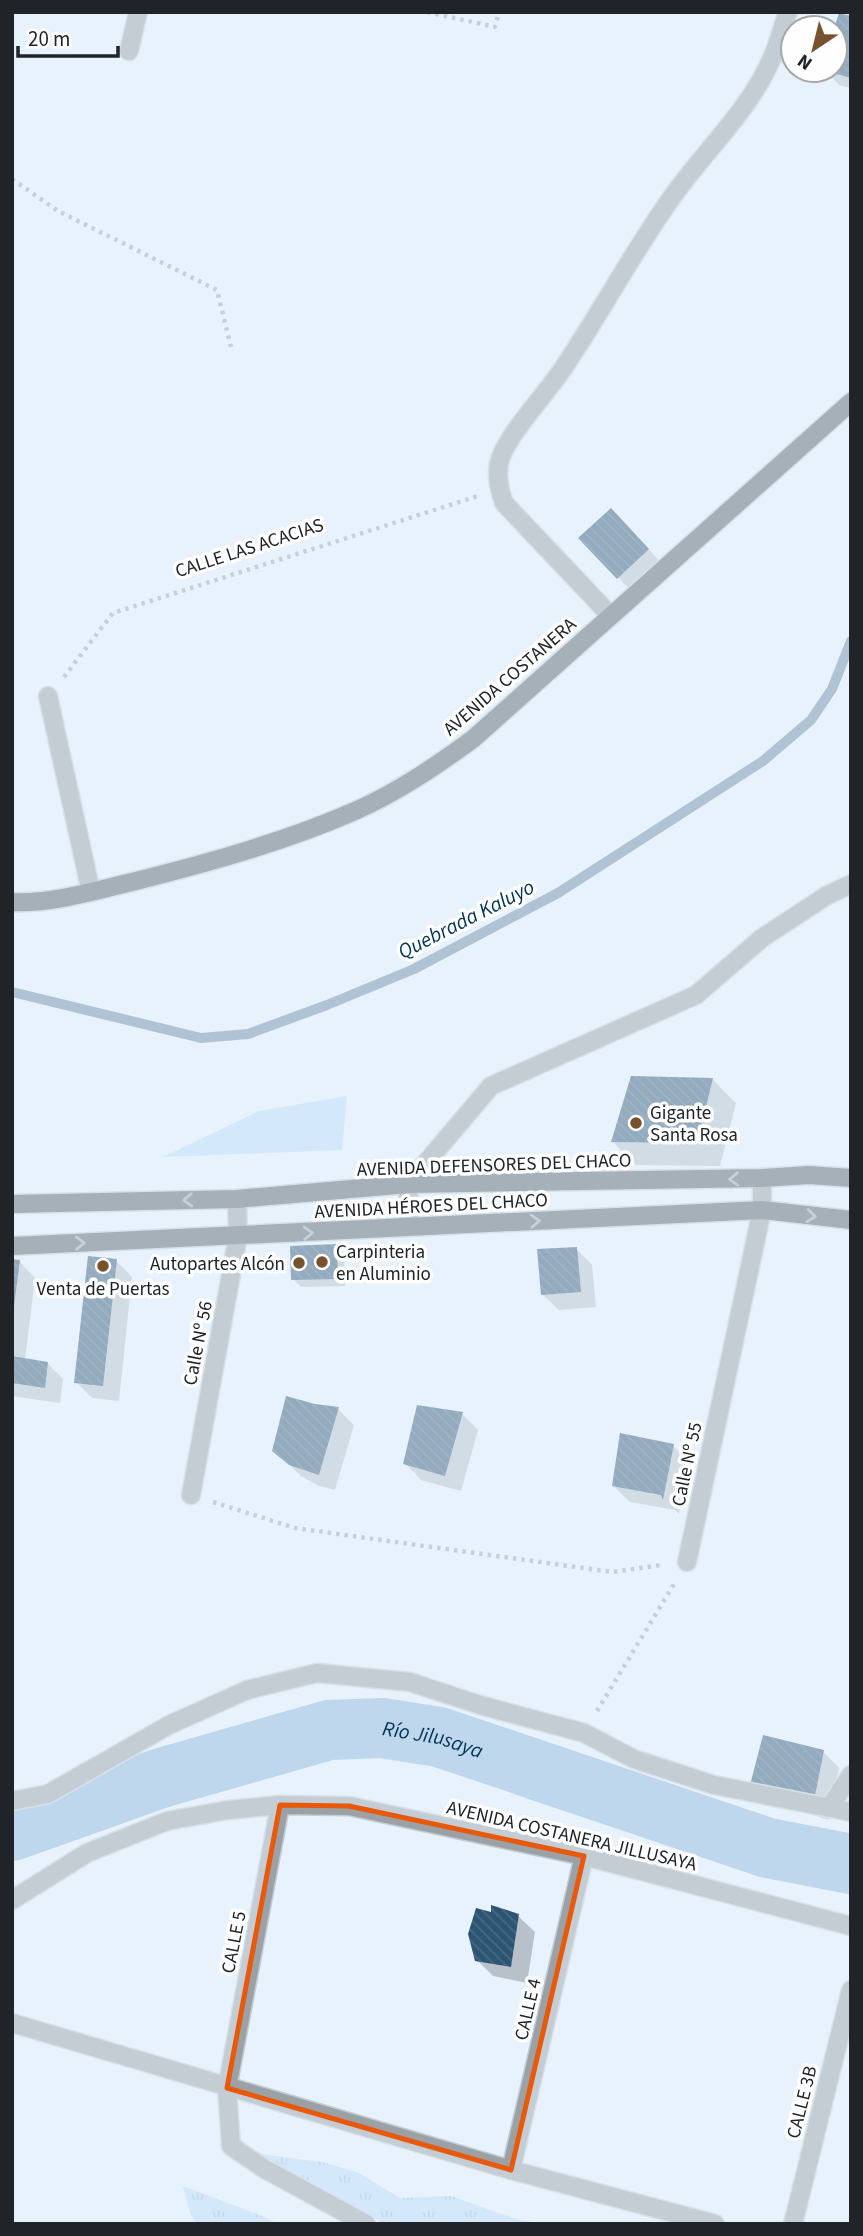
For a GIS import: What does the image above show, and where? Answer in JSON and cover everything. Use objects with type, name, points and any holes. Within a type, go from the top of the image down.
[{"type":"main road","name":"AVENIDA COSTANERA","points":[[12,902],[34,903],[91,891],[189,868],[268,844],[356,810],[422,776],[473,739],[851,402]]},
{"type":"main road","name":"AVENIDA DEFENSORES DEL CHACO","points":[[12,1204],[237,1199],[408,1184],[809,1175],[851,1178]]},
{"type":"main road","name":"AVENIDA HÉROES DEL CHACO","points":[[12,1246],[762,1210],[851,1220]]},
{"type":"street","points":[[129,51],[138,12]]},
{"type":"street","points":[[610,615],[504,503],[499,489],[499,460],[505,447],[578,346],[617,279],[671,198],[747,102],[772,58],[788,12]]},
{"type":"street","points":[[48,696],[91,891]]},
{"type":"street","points":[[409,1227],[408,1184],[492,1086],[696,995],[762,938],[827,896],[851,884]]},
{"type":"street","name":"Calle Nº 55","points":[[687,1562],[762,1210],[762,1178]]},
{"type":"street","name":"Calle Nº 56","points":[[191,1495],[239,1236],[237,1199]]},
{"type":"street","points":[[12,1801],[48,1794],[169,1726],[247,1690],[317,1673],[410,1682],[480,1705],[584,1733],[634,1759],[714,1785],[851,1812]]},
{"type":"street","points":[[829,1808],[851,1775]]},
{"type":"street","name":"AVENIDA COSTANERA JILLUSAYA","points":[[12,1900],[87,1853],[167,1821],[228,1810],[280,1805],[349,1806],[584,1856],[851,1926]]},
{"type":"street","name":"CALLE 5","points":[[280,1805],[227,2088],[231,2146],[264,2168],[366,2224]]},
{"type":"street","name":"CALLE 4","points":[[511,2170],[584,1856]]},
{"type":"street","name":"CALLE 3B","points":[[793,2224],[851,1990]]},
{"type":"street","points":[[12,2023],[511,2170],[715,2224]]},
{"type":"path","points":[[427,12],[495,27],[499,12]]},
{"type":"path","points":[[12,179],[58,211],[217,290],[231,347]]},
{"type":"path","name":"CALLE LAS ACACIAS","points":[[48,696],[113,613],[499,489]]},
{"type":"path","points":[[191,1495],[295,1528],[612,1572],[687,1562]]},
{"type":"path","points":[[584,1733],[687,1562]]},
{"type":"highlighted area","points":[[280,1805],[349,1806],[584,1856],[511,2170],[227,2088]]},
{"type":"green space","points":[[347,1096],[342,1150],[163,1157],[259,1111]]},
{"type":"green space","points":[[254,2153],[322,2162],[357,2172],[400,2198],[451,2196],[516,2219],[543,2224],[385,2224]]},
{"type":"green space","points":[[183,2186],[278,2224],[197,2224],[190,2213]]},
{"type":"building","points":[[849,16],[851,16],[849,77]]},
{"type":"building","points":[[611,508],[649,549],[617,579],[578,538]]},
{"type":"building","points":[[631,1076],[713,1078],[697,1143],[611,1142]]},
{"type":"building","name":"Carpinteria en Aluminio","points":[[337,1244],[338,1279],[291,1280],[290,1246]]},
{"type":"building","points":[[577,1247],[581,1292],[541,1295],[537,1249]]},
{"type":"building","points":[[88,1256],[117,1259],[103,1386],[74,1383]]},
{"type":"building","points":[[12,1259],[20,1260],[14,1306],[12,1306]]},
{"type":"building","points":[[12,1356],[48,1362],[45,1388],[12,1383]]},
{"type":"building","points":[[286,1396],[339,1407],[319,1475],[289,1465],[272,1451]]},
{"type":"building","points":[[417,1405],[463,1412],[445,1476],[403,1464]]},
{"type":"building","points":[[620,1433],[674,1444],[663,1500],[661,1495],[612,1486]]},
{"type":"building","points":[[763,1735],[824,1750],[813,1806],[750,1785]]},
{"type":"building","points":[[491,1905],[519,1914],[511,1967],[475,1961],[468,1934],[476,1908],[491,1912]]},
{"type":"waterway","name":"Quebrada Kaluyo","points":[[12,992],[201,1038],[248,1034],[414,969],[558,893],[763,761],[811,720],[832,689],[851,641]]},
{"type":"waterway","name":"Río Jilusaya","points":[[12,1831],[161,1778],[329,1730],[382,1728],[439,1737],[768,1848],[851,1864]]},
{"type":"place","name":"Gigante Santa Rosa","points":[[636,1123]]},
{"type":"place","name":"Carpinteria en Aluminio","points":[[322,1262]]},
{"type":"place","name":"Autopartes Alcón","points":[[299,1263]]},
{"type":"place","name":"Venta de Puertas","points":[[103,1266]]}]
